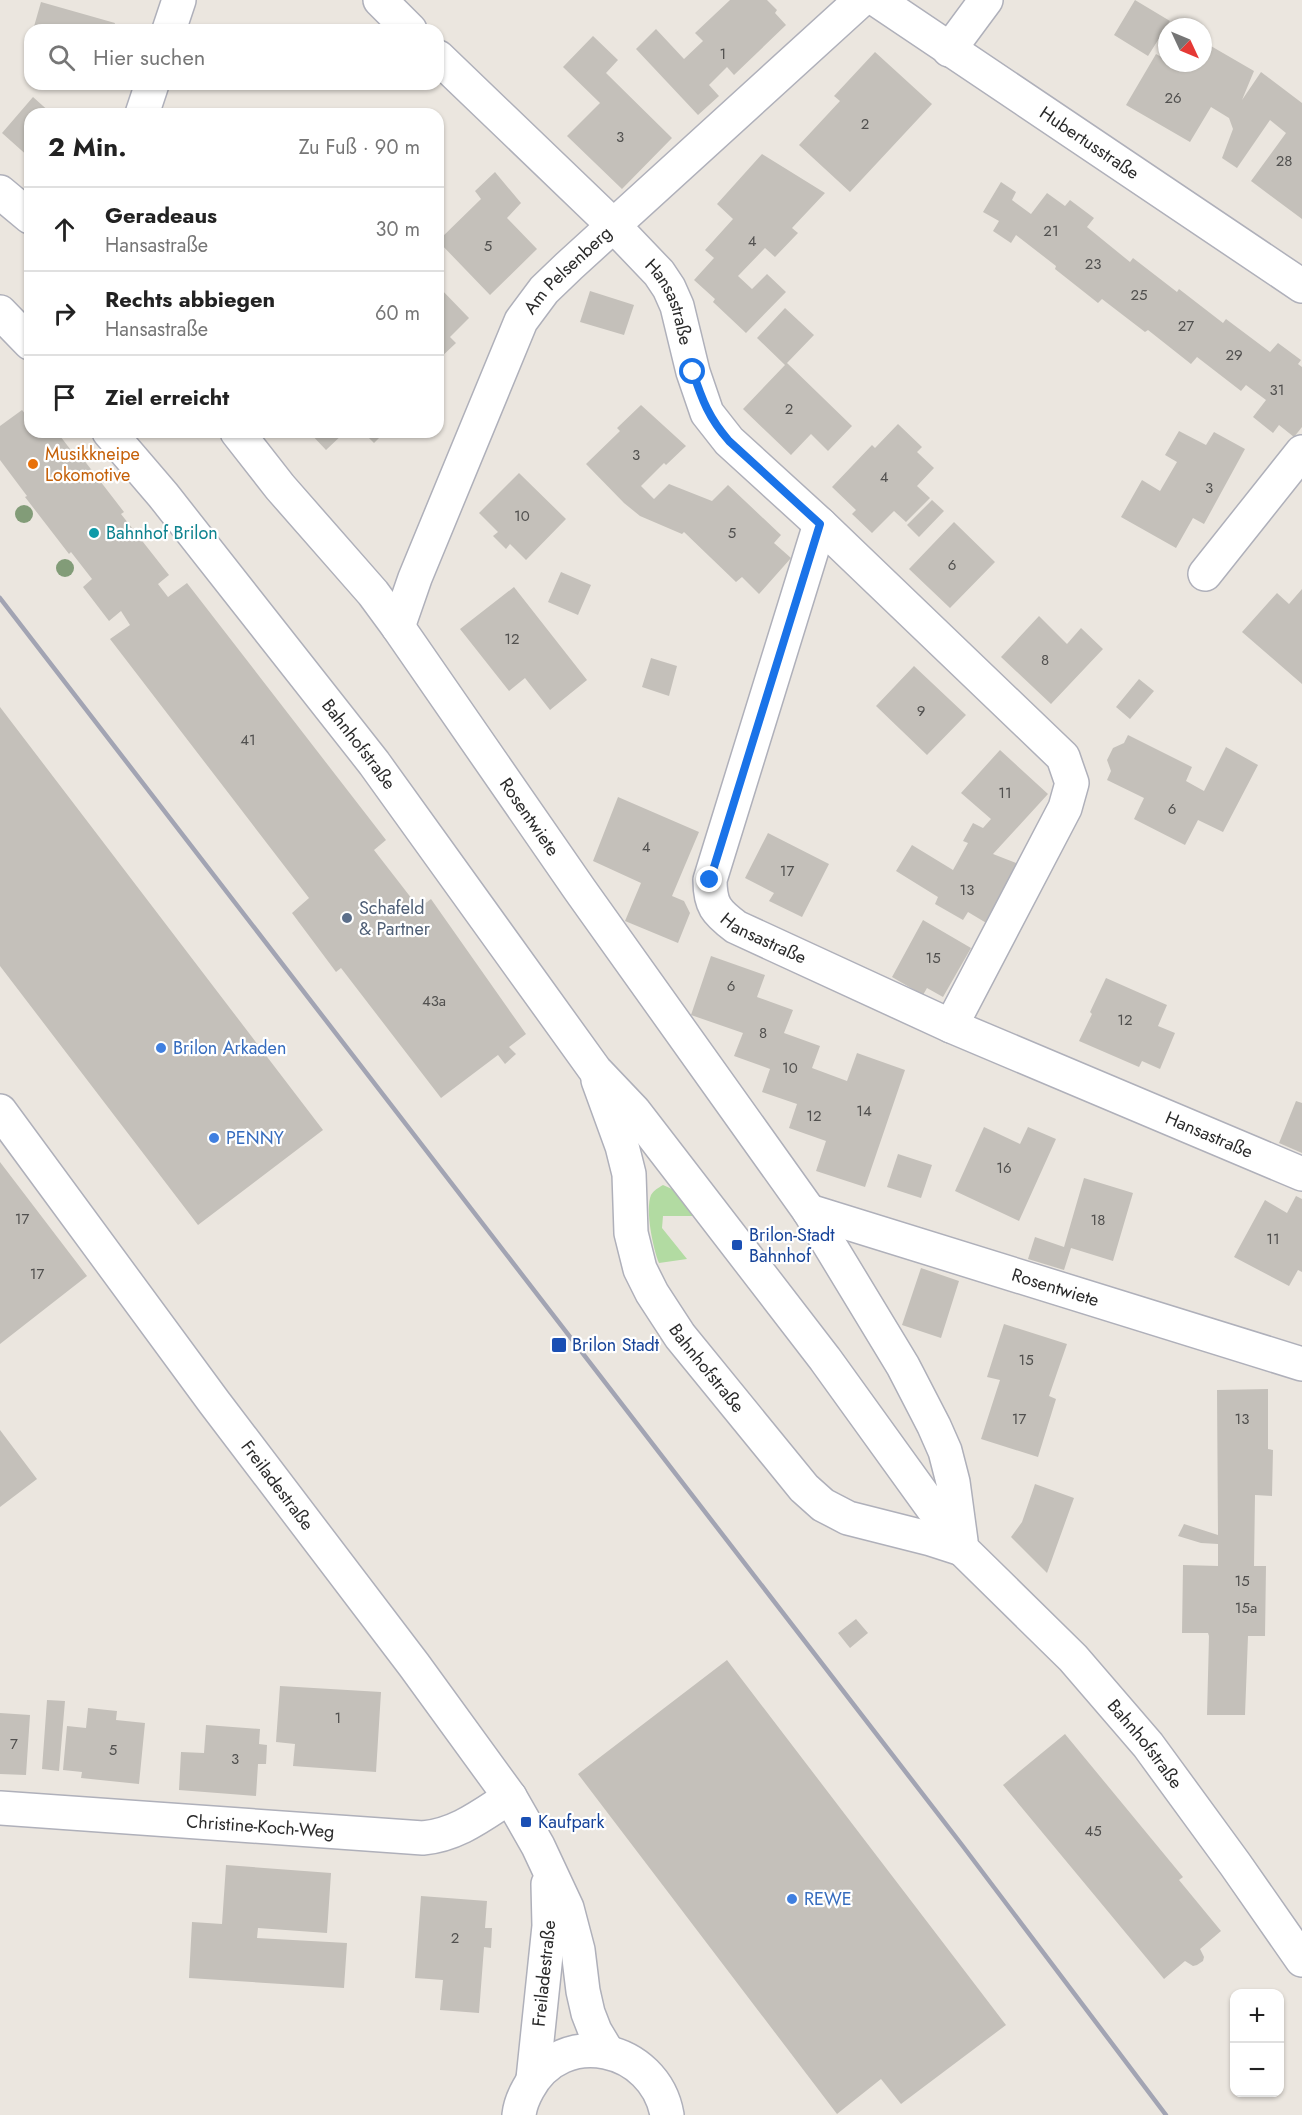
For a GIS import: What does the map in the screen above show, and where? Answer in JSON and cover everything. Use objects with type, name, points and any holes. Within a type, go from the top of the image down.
[{"type":"street","points":[[171,24],[179,0]]},
{"type":"street","points":[[380,0],[404,24]]},
{"type":"street","name":"Am Pelsenberg","points":[[399,627],[415,578],[521,321],[544,290],[861,0]]},
{"type":"street","name":"Hubertusstraße","points":[[877,0],[1302,286]]},
{"type":"street","points":[[949,50],[986,0]]},
{"type":"street","name":"Hansastraße","points":[[444,63],[614,226],[659,273],[669,288],[676,306],[700,396],[707,413],[729,441],[820,524],[1063,757],[1072,783],[1065,808],[951,1026]]},
{"type":"street","points":[[144,108],[150,90]]},
{"type":"street","points":[[0,192],[24,212]]},
{"type":"street","points":[[0,312],[24,337]]},
{"type":"street","name":"Bahnhofstraße","points":[[114,438],[163,495],[374,763],[595,1070],[634,1111],[825,1359],[962,1549],[1073,1658],[1112,1701],[1194,1806],[1302,1960]]},
{"type":"street","name":"Rosentwiete","points":[[242,438],[280,487],[374,594],[399,627],[580,890],[809,1211],[903,1366],[934,1426],[945,1451],[953,1482],[962,1549]]},
{"type":"street","points":[[1205,574],[1302,452]]},
{"type":"street","name":"Hansastraße","points":[[820,524],[710,880],[710,896],[714,907],[735,927],[951,1026],[1302,1174]]},
{"type":"street","name":"Bahnhofstraße","points":[[595,1070],[622,1146],[626,1165],[631,1233],[640,1269],[652,1293],[680,1336],[804,1488],[823,1505],[848,1518],[962,1549]]},
{"type":"street","name":"Freiladestraße","points":[[0,1111],[510,1797],[538,1846],[567,1908],[578,1950],[588,2013],[607,2051]]},
{"type":"street","name":"Rosentwiete","points":[[809,1211],[1302,1364]]},
{"type":"street","name":"Christine-Koch-Weg","points":[[0,1808],[423,1839],[440,1837],[457,1831],[510,1797]]},
{"type":"street","name":"Freiladestraße","points":[[533,2079],[549,1926],[547,1867]]},
{"type":"street","points":[[519,2115],[520,2104],[533,2079],[548,2065],[566,2055],[586,2050],[607,2051],[628,2059],[646,2072],[660,2091],[667,2115]]},
{"type":"green space","points":[[663,1185],[672,1189],[695,1216],[663,1216],[662,1228],[687,1259],[659,1263],[652,1239],[649,1202],[655,1190]]},
{"type":"building","points":[[730,0],[767,0],[777,10],[775,13],[786,25],[734,75],[727,67],[709,85],[719,96],[698,115],[636,49],[656,29],[684,59],[703,41],[695,33]]},
{"type":"building","points":[[1135,0],[1165,18],[1158,18],[1158,40],[1148,56],[1114,35]]},
{"type":"building","points":[[41,2],[115,23],[115,24],[35,24]]},
{"type":"building","points":[[593,36],[618,60],[606,73],[672,138],[622,189],[567,136],[600,103],[563,67]]},
{"type":"building","points":[[1212,47],[1254,71],[1242,100],[1261,72],[1302,103],[1302,219],[1251,181],[1286,133],[1270,120],[1237,168],[1222,158],[1233,129],[1229,118],[1211,107],[1190,142],[1126,105],[1156,54],[1158,55],[1158,72],[1212,72]]},
{"type":"building","points":[[875,52],[932,104],[850,192],[799,145],[840,101],[834,96]]},
{"type":"building","points":[[33,97],[45,108],[24,108],[24,153],[2,133]]},
{"type":"building","points":[[762,154],[825,193],[792,228],[798,233],[775,257],[765,248],[738,276],[752,289],[767,274],[786,292],[746,333],[713,302],[715,299],[694,280],[714,258],[705,250],[733,219],[717,204]]},
{"type":"building","points":[[495,172],[521,203],[507,218],[537,249],[490,295],[444,247],[444,235],[481,199],[475,191]]},
{"type":"building","points":[[1001,182],[1016,192],[1012,200],[1031,214],[1047,193],[1065,206],[1070,200],[1094,218],[1087,227],[1130,262],[1133,258],[1177,292],[1179,289],[1223,323],[1226,319],[1270,352],[1278,343],[1301,360],[1298,364],[1302,367],[1302,427],[1294,437],[1279,425],[1273,433],[1253,417],[1266,400],[1246,385],[1241,391],[1197,357],[1191,364],[1148,330],[1145,332],[1102,299],[1098,303],[1016,235],[1011,243],[993,231],[999,221],[983,212]]},
{"type":"building","points":[[590,291],[634,305],[624,335],[580,322]]},
{"type":"building","points":[[444,292],[469,318],[450,337],[456,343],[444,354]]},
{"type":"building","points":[[785,308],[814,335],[787,363],[852,426],[828,451],[811,434],[791,455],[743,409],[785,365],[757,338]]},
{"type":"building","points":[[641,405],[686,446],[666,465],[664,463],[641,486],[654,499],[669,484],[712,501],[728,485],[781,535],[774,543],[791,558],[759,594],[742,577],[736,582],[684,532],[682,534],[640,516],[586,464],[620,431],[617,428]]},
{"type":"building","points":[[22,410],[24,412],[24,438],[62,438],[77,458],[80,455],[124,512],[121,514],[169,575],[158,584],[168,597],[187,583],[386,840],[374,850],[419,908],[431,899],[526,1034],[509,1047],[516,1054],[505,1064],[498,1055],[441,1098],[341,968],[336,972],[292,913],[309,898],[110,639],[130,625],[121,611],[109,621],[83,587],[92,579],[71,552],[69,554],[0,460],[0,426]]},
{"type":"building","points":[[898,424],[922,447],[917,452],[934,468],[917,486],[930,498],[906,522],[894,511],[872,533],[852,514],[856,510],[832,487],[872,445],[875,448]]},
{"type":"building","points":[[1179,431],[1206,445],[1214,432],[1245,449],[1204,524],[1193,518],[1176,548],[1121,517],[1142,480],[1160,491],[1177,462],[1165,455]]},
{"type":"building","points":[[315,438],[339,438],[326,450]]},
{"type":"building","points":[[369,438],[379,438],[374,443]]},
{"type":"building","points":[[519,473],[566,519],[526,560],[510,544],[506,549],[493,536],[498,532],[479,513]]},
{"type":"building","points":[[932,500],[944,511],[919,537],[907,525]]},
{"type":"building","points":[[954,522],[995,562],[950,608],[909,569]]},
{"type":"building","points":[[561,572],[591,585],[578,615],[548,602]]},
{"type":"building","points":[[514,587],[587,680],[550,710],[525,678],[509,691],[460,629]]},
{"type":"building","points":[[1302,589],[1302,684],[1242,632],[1277,593],[1289,604]]},
{"type":"building","points":[[1039,616],[1067,644],[1081,628],[1103,649],[1051,704],[1001,657]]},
{"type":"building","points":[[651,658],[677,666],[669,696],[642,687]]},
{"type":"building","points":[[914,666],[966,715],[927,755],[876,706]]},
{"type":"building","points":[[1139,679],[1154,691],[1130,719],[1116,707]]},
{"type":"building","name":"Brilon Arkaden","points":[[0,707],[323,1130],[198,1225],[0,966]]},
{"type":"building","points":[[1128,735],[1192,767],[1186,781],[1204,791],[1226,747],[1258,765],[1223,832],[1198,820],[1185,845],[1134,819],[1144,798],[1107,780],[1111,771],[1107,760],[1113,748],[1124,743]]},
{"type":"building","points":[[1000,750],[1048,794],[993,854],[1021,865],[988,924],[968,912],[963,920],[935,904],[938,897],[896,871],[912,845],[953,870],[968,843],[963,841],[973,823],[983,828],[991,819],[961,793]]},
{"type":"building","points":[[618,797],[699,832],[672,896],[684,901],[690,913],[678,943],[625,921],[641,883],[593,861]]},
{"type":"building","points":[[768,833],[829,864],[802,917],[769,901],[774,893],[745,878]]},
{"type":"building","points":[[923,920],[971,948],[943,997],[927,988],[923,995],[892,977]]},
{"type":"building","points":[[711,956],[765,975],[757,997],[793,1010],[784,1033],[820,1046],[812,1068],[847,1081],[857,1053],[905,1070],[865,1187],[816,1171],[826,1141],[789,1128],[797,1104],[762,1092],[770,1069],[734,1056],[743,1033],[691,1015]]},
{"type":"building","points":[[1106,978],[1167,1005],[1158,1026],[1175,1033],[1160,1069],[1142,1061],[1139,1067],[1079,1041]]},
{"type":"building","points":[[1296,1101],[1302,1103],[1302,1153],[1279,1143]]},
{"type":"building","points":[[984,1127],[1020,1144],[1028,1127],[1056,1139],[1019,1221],[955,1191]]},
{"type":"building","points":[[898,1154],[932,1165],[921,1198],[887,1187]]},
{"type":"building","points":[[0,1162],[87,1276],[0,1344]]},
{"type":"building","points":[[1084,1178],[1133,1193],[1113,1261],[1071,1248],[1064,1270],[1028,1259],[1035,1237],[1064,1247]]},
{"type":"building","points":[[1296,1196],[1302,1199],[1302,1272],[1298,1270],[1289,1286],[1234,1257],[1265,1200],[1287,1213]]},
{"type":"building","points":[[921,1268],[959,1281],[941,1338],[902,1325]]},
{"type":"building","points":[[1004,1324],[1067,1344],[1049,1396],[1056,1399],[1038,1457],[981,1439],[1000,1380],[987,1377]]},
{"type":"building","points":[[1268,1389],[1268,1449],[1273,1450],[1272,1496],[1255,1495],[1254,1566],[1266,1566],[1265,1636],[1248,1636],[1245,1715],[1207,1715],[1209,1636],[1208,1633],[1182,1633],[1183,1565],[1218,1566],[1218,1544],[1201,1543],[1178,1536],[1184,1524],[1218,1535],[1217,1390]]},
{"type":"building","points":[[0,1430],[37,1479],[0,1507]]},
{"type":"building","points":[[1035,1484],[1074,1498],[1047,1573],[1011,1537],[1022,1522]]},
{"type":"building","points":[[856,1619],[868,1633],[850,1648],[838,1633]]},
{"type":"building","name":"REWE","points":[[727,1660],[1006,2025],[901,2104],[881,2079],[837,2114],[578,1774]]},
{"type":"building","points":[[280,1686],[381,1692],[376,1772],[293,1766],[295,1744],[276,1742]]},
{"type":"building","points":[[47,1700],[65,1701],[59,1771],[42,1769]]},
{"type":"building","points":[[88,1708],[117,1711],[116,1720],[145,1723],[139,1784],[81,1778],[82,1772],[63,1770],[67,1726],[86,1728]]},
{"type":"building","points":[[0,1713],[30,1715],[26,1775],[0,1774]]},
{"type":"building","points":[[206,1725],[260,1729],[259,1744],[267,1745],[266,1764],[258,1764],[256,1796],[179,1790],[181,1752],[204,1753]]},
{"type":"building","points":[[1065,1734],[1183,1877],[1179,1880],[1221,1931],[1200,1949],[1204,1957],[1203,1961],[1197,1965],[1193,1966],[1185,1961],[1164,1979],[1003,1785]]},
{"type":"building","points":[[226,1865],[331,1873],[327,1933],[258,1928],[257,1938],[347,1943],[344,1988],[189,1978],[192,1922],[222,1924]]},
{"type":"building","points":[[421,1896],[487,1901],[485,1928],[492,1928],[491,1948],[484,1947],[479,2013],[440,2010],[443,1980],[415,1978]]},
{"type":"railway","points":[[0,598],[962,1845],[1166,2115]]},
{"type":"place","name":"Musikkneipe Lokomotive","points":[[33,464]]},
{"type":"place","name":"Bahnhof Brilon","points":[[94,533]]},
{"type":"place","name":"Schafeld & Partner","points":[[347,918]]},
{"type":"place","name":"Brilon Arkaden","points":[[161,1048]]},
{"type":"place","name":"PENNY","points":[[214,1138]]},
{"type":"place","name":"Brilon-Stadt Bahnhof","points":[[737,1245]]},
{"type":"place","name":"Brilon Stadt","points":[[559,1345]]},
{"type":"place","name":"Kaufpark","points":[[526,1822]]},
{"type":"place","name":"REWE","points":[[792,1899]]},
{"type":"route","points":[[693,372],[707,413],[716,426],[768,478],[820,524],[710,880]]}]
